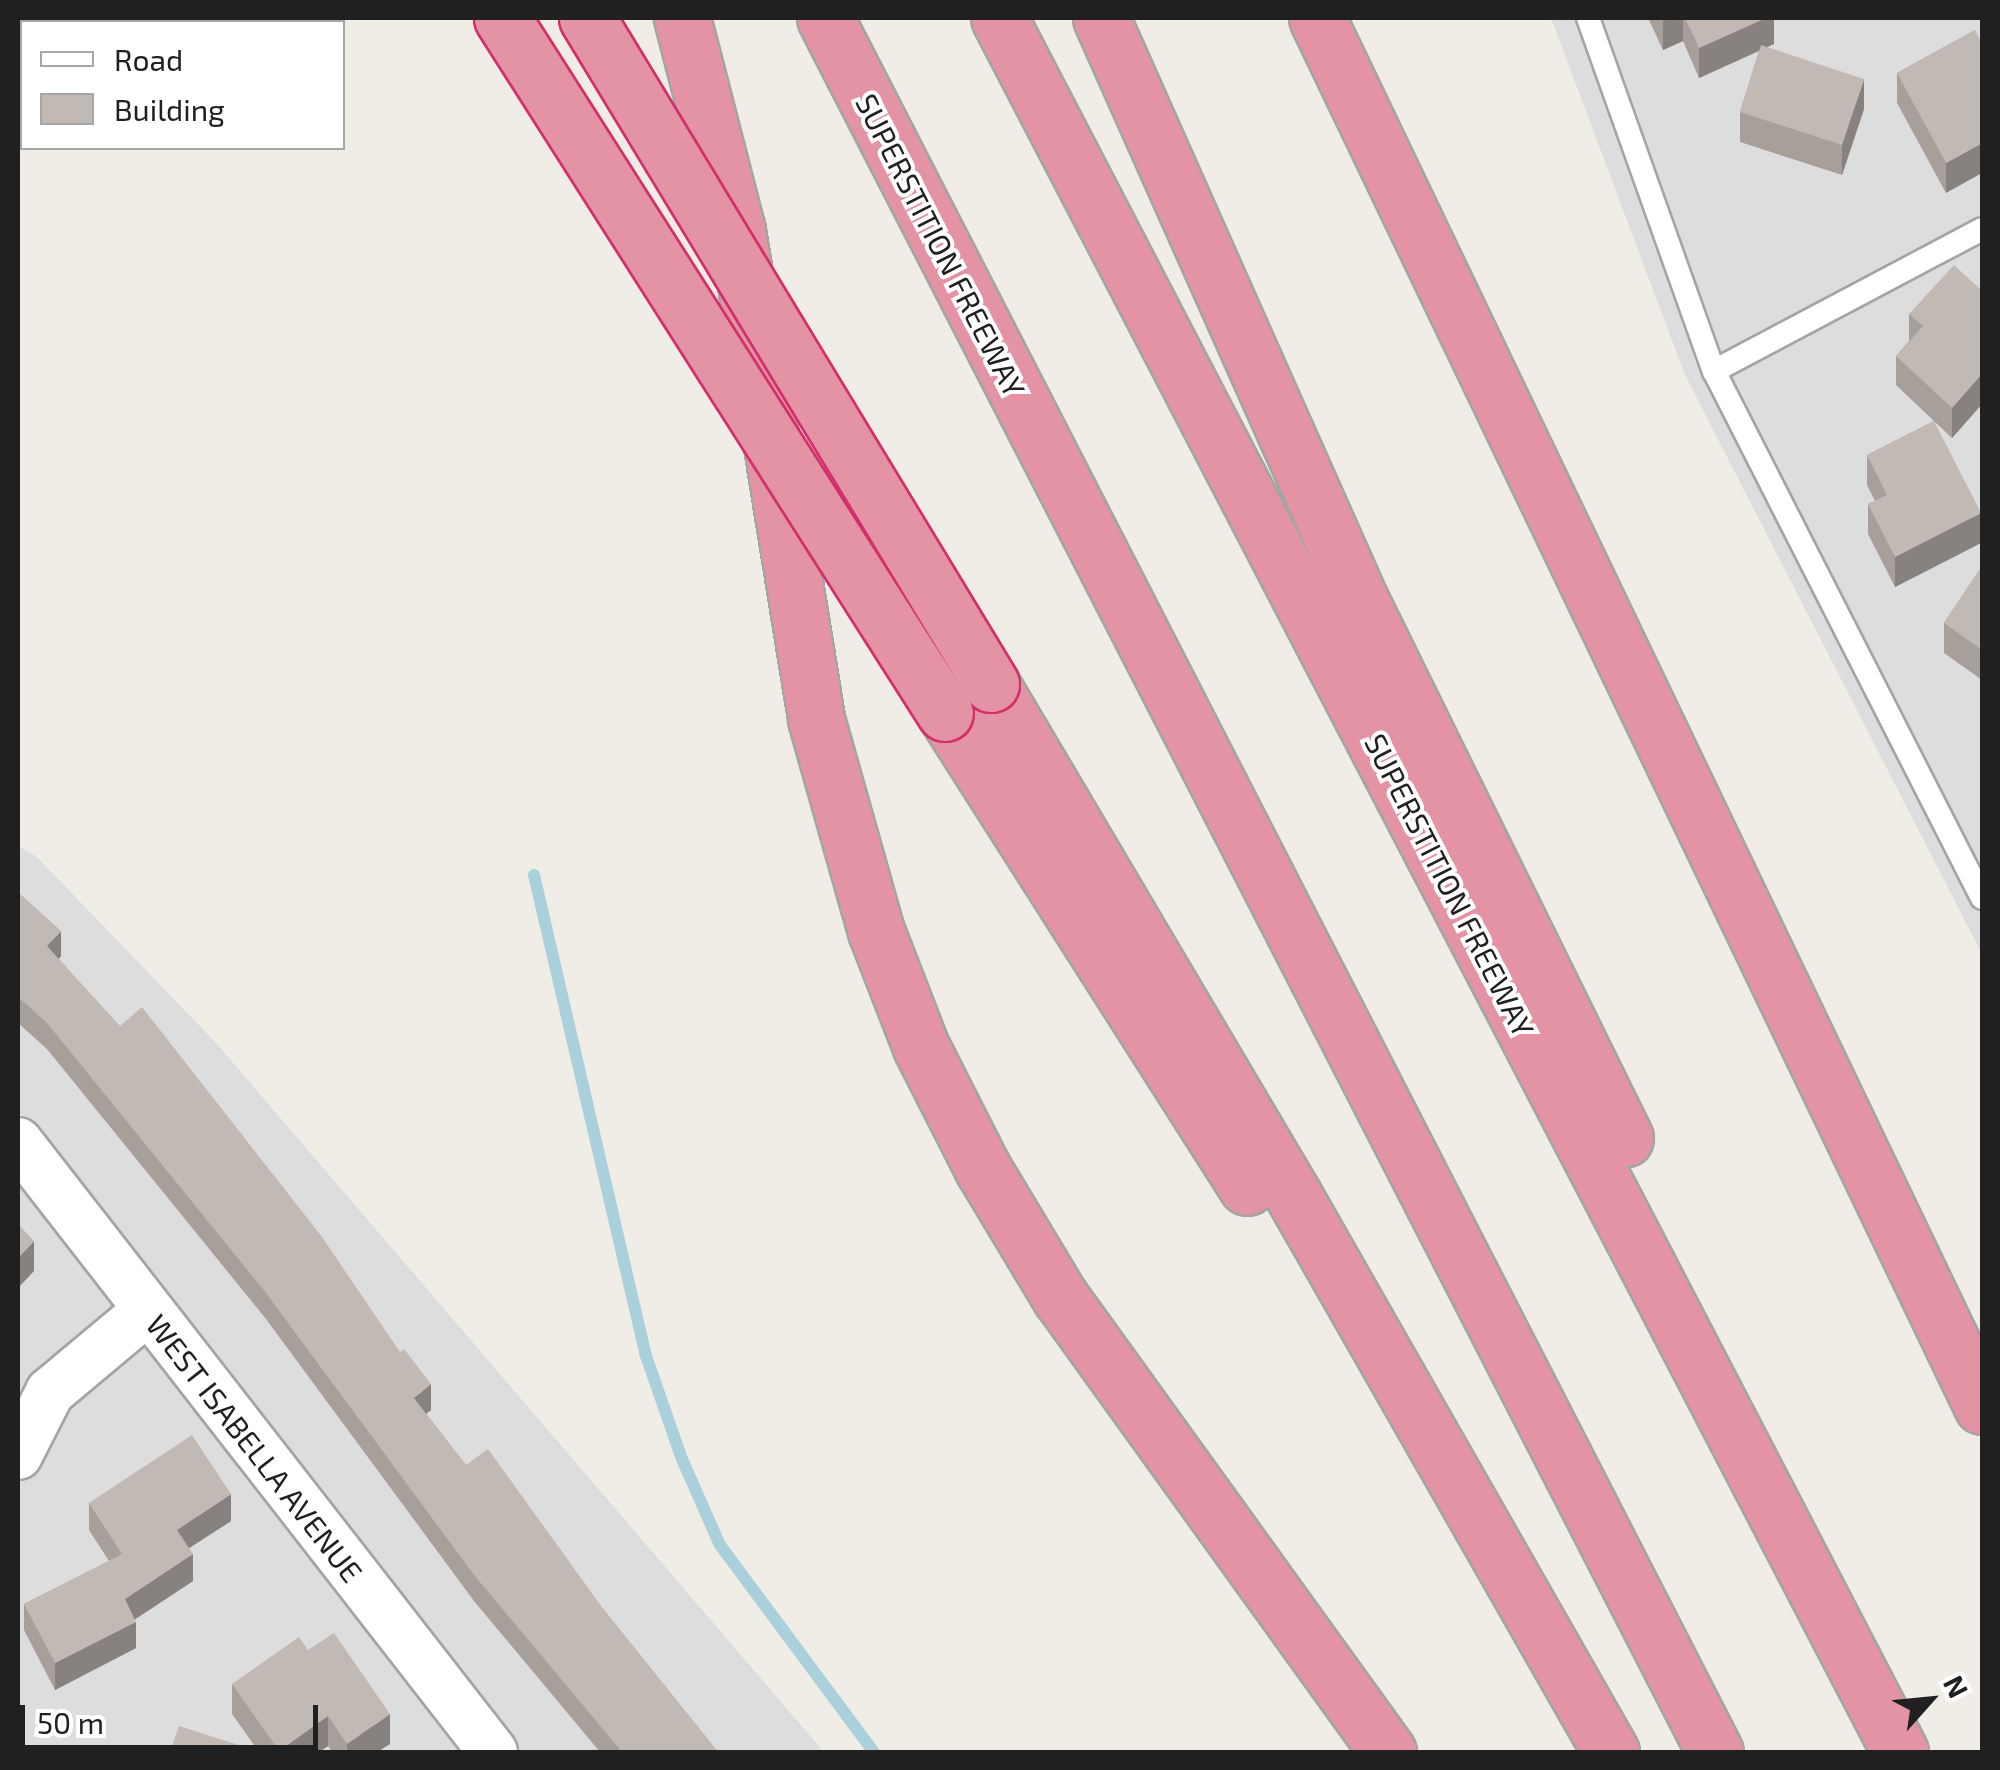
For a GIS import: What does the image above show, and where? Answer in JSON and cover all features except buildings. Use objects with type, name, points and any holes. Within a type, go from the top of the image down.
[{"type":"highway","points":[[502,18],[1609,1752]]},
{"type":"highway","points":[[587,18],[991,684],[1292,1192],[1609,1752]]},
{"type":"highway","points":[[682,18],[737,230],[816,718],[876,931],[922,1047],[983,1169],[1060,1297],[1388,1752]]},
{"type":"highway","name":"SUPERSTITION FREEWAY","points":[[824,18],[1716,1752]]},
{"type":"highway","name":"SUPERSTITION FREEWAY","points":[[999,18],[1900,1752]]},
{"type":"highway","points":[[1101,18],[1360,600],[1646,1178],[1786,1529]]},
{"type":"highway","points":[[1317,18],[1982,1406]]},
{"type":"street","name":"WEST ISABELLA AVENUE","points":[[18,1142],[493,1752]]},
{"type":"street","points":[[18,1455],[50,1392],[146,1311]]},
{"type":"lane","points":[[1588,18],[1714,371],[1974,861],[1982,898]]},
{"type":"lane","points":[[1714,371],[1982,230]]},
{"type":"shaded area","points":[[1551,18],[1982,18],[1982,954],[1685,375]]},
{"type":"shaded area","points":[[18,846],[37,857],[217,1044],[824,1752],[18,1752]]},
{"type":"waterway","points":[[534,875],[645,1353],[682,1459],[720,1545],[874,1752]]}]
